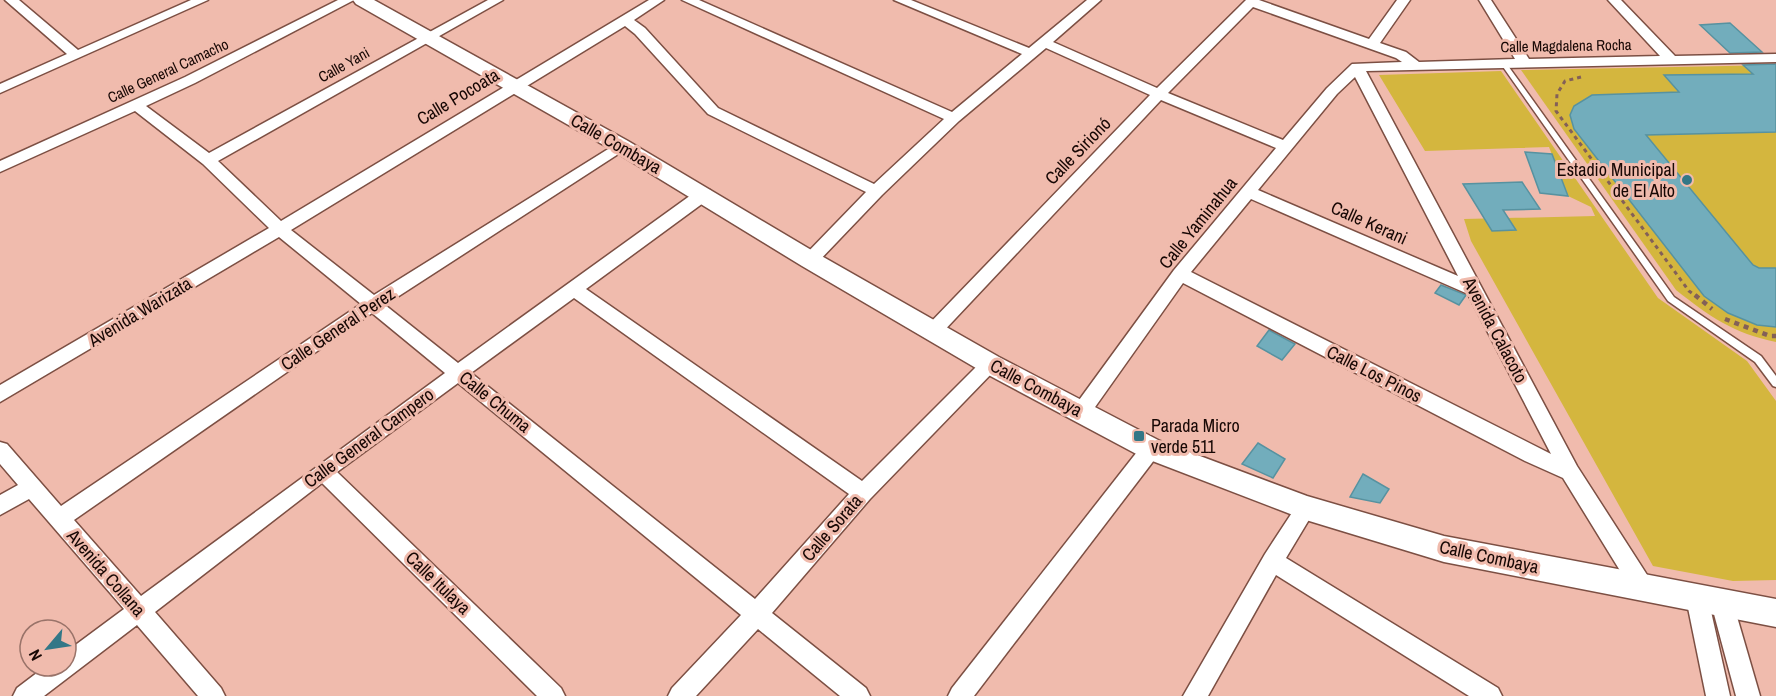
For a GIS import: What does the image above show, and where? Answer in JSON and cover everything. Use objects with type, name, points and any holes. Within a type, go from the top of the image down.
[{"type":"street","points":[[11,0],[76,55]]},
{"type":"street","points":[[0,89],[76,55],[179,4],[202,0]]},
{"type":"street","name":"Calle General Camacho","points":[[0,167],[190,80],[348,0]]},
{"type":"street","name":"Calle Combaya","points":[[362,0],[704,194],[810,260],[933,332],[1151,449],[1306,508],[1444,549],[1776,613]]},
{"type":"street","name":"Calle Yani","points":[[208,160],[428,36],[497,0]]},
{"type":"street","name":"Calle Pocoata","points":[[280,229],[658,0]]},
{"type":"street","points":[[688,0],[954,118]]},
{"type":"street","points":[[900,0],[1030,53]]},
{"type":"street","points":[[810,260],[876,191],[954,118],[1095,0]]},
{"type":"street","points":[[1372,44],[1404,0]]},
{"type":"street","points":[[1485,0],[1525,64]]},
{"type":"street","points":[[1614,0],[1671,60]]},
{"type":"street","points":[[1252,1],[1372,44],[1401,56],[1416,66]]},
{"type":"street","name":"Calle Sirionó","points":[[933,332],[1159,94],[1252,1]]},
{"type":"street","points":[[625,20],[640,32],[713,111],[876,191]]},
{"type":"street","points":[[1045,43],[1286,147]]},
{"type":"street","name":"Calle Magdalena Rocha","points":[[1356,67],[1776,58]]},
{"type":"street","name":"Calle Yaminahua","points":[[1081,412],[1180,274],[1332,91],[1356,67]]},
{"type":"street","name":"Avenida Calacoto","points":[[1356,67],[1570,472],[1643,588]]},
{"type":"street","name":"Calle Chuma","points":[[135,104],[208,160],[280,229],[858,696]]},
{"type":"street","name":"Calle General Perez","points":[[59,519],[373,304],[621,146]]},
{"type":"street","name":"Calle Kerani","points":[[1249,192],[1474,290]]},
{"type":"street","name":"Calle General Campero","points":[[78,657],[323,471],[704,194]]},
{"type":"street","name":"Avenida Warizata","points":[[0,394],[280,229]]},
{"type":"street","name":"Calle Los Pinos","points":[[1180,274],[1532,455],[1570,472]]},
{"type":"street","points":[[572,288],[863,493]]},
{"type":"street","name":"Calle Sorata","points":[[680,696],[756,615],[863,493],[990,364]]},
{"type":"street","points":[[960,696],[1151,449]]},
{"type":"street","name":"Avenida Collana","points":[[0,450],[213,696]]},
{"type":"street","name":"Calle Itulaya","points":[[323,471],[553,696]]},
{"type":"street","points":[[0,506],[31,487]]},
{"type":"street","points":[[1195,696],[1272,561],[1306,508]]},
{"type":"street","points":[[1272,561],[1490,696]]},
{"type":"street","points":[[1709,600],[1718,696]]},
{"type":"street","points":[[1709,600],[1748,696]]},
{"type":"street","name":"Calle General Campero","points":[[26,696],[50,678]]},
{"type":"lane","points":[[1504,64],[1671,299],[1758,359],[1776,383]]},
{"type":"path","points":[[1584,76],[1565,81],[1557,94],[1556,111],[1689,291],[1715,311]]},
{"type":"path","points":[[1724,318],[1776,336]]},
{"type":"shaded area","name":"Estadio Municipal de El Alto","points":[[1776,65],[1776,342],[1734,329],[1676,290],[1521,70]]},
{"type":"shaded area","points":[[1501,71],[1658,298],[1747,361],[1776,401],[1776,580],[1733,581],[1653,566],[1471,241],[1464,219],[1595,216],[1591,207],[1568,196],[1549,147],[1425,151],[1379,75]]},
{"type":"building","points":[[1730,23],[1762,52],[1730,53],[1700,25]]},
{"type":"building","points":[[1776,64],[1776,132],[1646,135],[1753,265],[1759,268],[1776,268],[1776,327],[1757,325],[1728,313],[1704,296],[1574,129],[1570,115],[1574,106],[1592,95],[1679,92],[1664,75],[1753,74],[1743,65]]},
{"type":"building","points":[[1525,152],[1552,154],[1568,196],[1540,193]]},
{"type":"building","points":[[1522,182],[1540,209],[1503,210],[1516,230],[1492,231],[1463,184]]},
{"type":"building","points":[[1441,285],[1466,295],[1459,305],[1435,293]]},
{"type":"building","points":[[1269,330],[1295,344],[1282,360],[1257,346]]},
{"type":"building","points":[[1258,443],[1285,459],[1273,478],[1242,464]]},
{"type":"building","points":[[1363,474],[1389,489],[1380,503],[1350,497]]},
{"type":"place","name":"Estadio Municipal de El Alto","points":[[1687,180]]},
{"type":"place","name":"Parada Micro verde 511","points":[[1139,436]]}]
